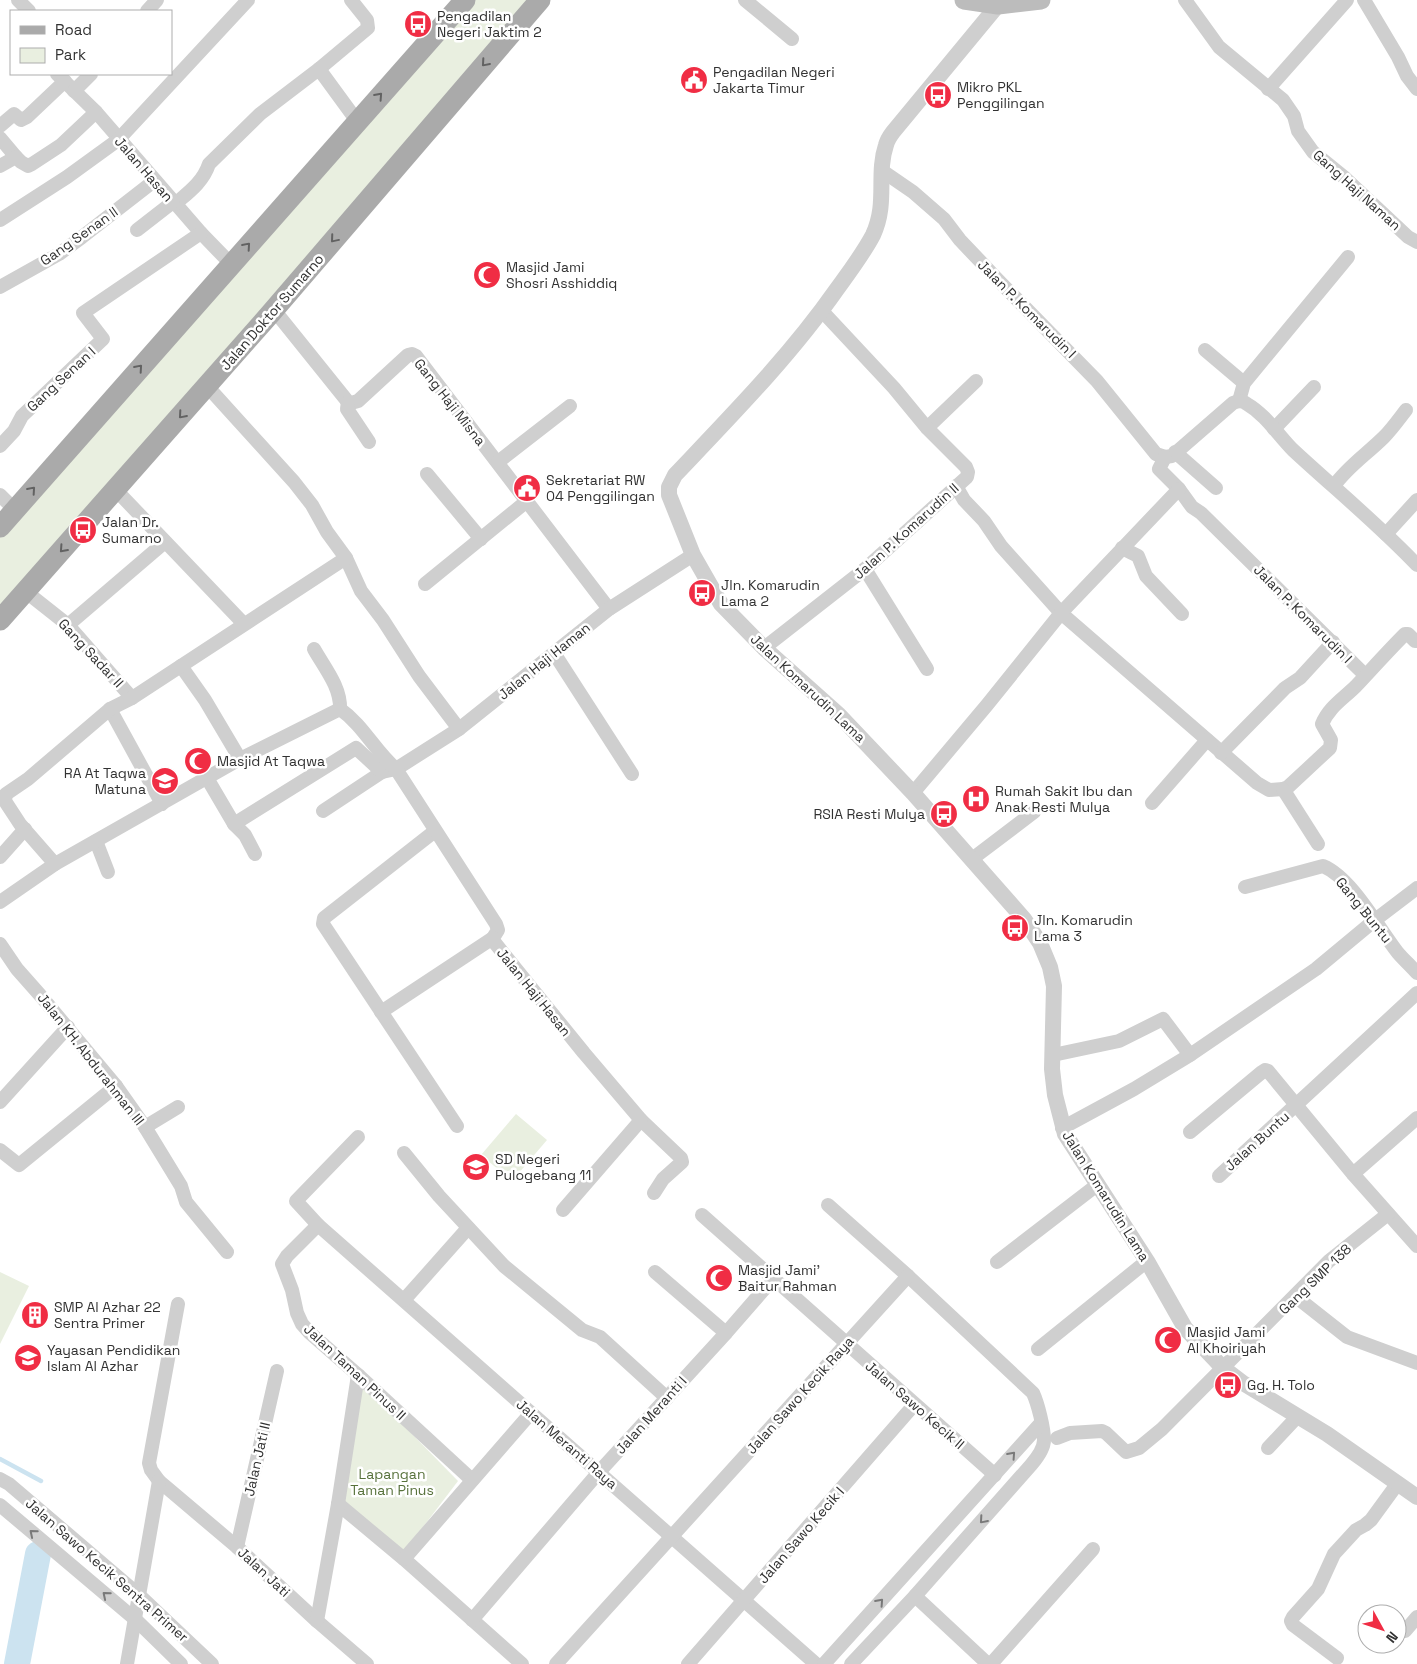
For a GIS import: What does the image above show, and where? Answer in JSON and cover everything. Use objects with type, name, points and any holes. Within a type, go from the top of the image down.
[{"type":"main road","points":[[0,527],[7,502],[231,264],[464,0]]},
{"type":"main road","name":"Jalan Doktor Sumarno","points":[[0,620],[274,310],[540,0]]},
{"type":"main road","points":[[964,0],[999,3],[1041,0]]},
{"type":"street","points":[[18,0],[27,10]]},
{"type":"street","points":[[148,10],[156,0]]},
{"type":"street","points":[[0,220],[67,177],[118,140],[248,0]]},
{"type":"street","points":[[137,230],[197,185],[206,174],[209,164],[260,114],[319,69],[368,28],[368,20],[351,0]]},
{"type":"street","points":[[745,0],[792,39]]},
{"type":"street","name":"Gang Haji Naman","points":[[1185,0],[1219,47],[1283,100],[1294,116],[1298,131],[1313,152],[1345,178],[1408,237],[1417,242]]},
{"type":"street","points":[[1268,89],[1347,0]]},
{"type":"street","points":[[1364,0],[1398,57],[1407,76],[1417,89]]},
{"type":"street","name":"Jalan Komarudin Lama","points":[[999,3],[892,132],[886,146],[882,170],[882,206],[875,229],[856,263],[822,311],[769,374],[675,475],[669,487],[668,495],[693,555],[721,604],[764,648],[839,715],[913,793],[1024,919],[1040,943],[1050,967],[1054,986],[1052,1070],[1064,1134],[1147,1261],[1185,1328],[1222,1367],[1243,1383],[1298,1416],[1417,1496]]},
{"type":"street","points":[[319,69],[357,121]]},
{"type":"street","points":[[0,126],[14,114],[22,120],[66,82],[88,75]]},
{"type":"street","name":"Jalan Hasan","points":[[66,82],[96,112],[118,140],[231,264]]},
{"type":"street","points":[[0,138],[21,162],[28,166],[61,145],[96,112]]},
{"type":"street","points":[[0,166],[16,157]]},
{"type":"street","name":"Jalan P. Komarudin I","points":[[882,170],[913,192],[944,219],[983,265],[1097,380],[1156,454],[1170,455],[1216,488]]},
{"type":"street","name":"Gang Senan II","points":[[0,287],[59,254],[154,180]]},
{"type":"street","name":"Gang Senan I","points":[[0,446],[14,431],[22,416],[103,340],[83,313],[201,233]]},
{"type":"street","points":[[1239,401],[1244,383],[1348,256]]},
{"type":"street","points":[[274,310],[348,402],[347,409],[369,442]]},
{"type":"street","name":"Jalan P. Komarudin II","points":[[764,648],[865,569],[966,477],[968,472],[966,467],[927,428],[894,388],[822,311]]},
{"type":"street","points":[[1205,350],[1244,383]]},
{"type":"street","name":"Gang Haji Misna","points":[[348,402],[358,401],[408,356],[414,355],[609,609]]},
{"type":"street","points":[[927,428],[976,381]]},
{"type":"street","points":[[207,386],[294,482],[312,505],[327,532],[346,558],[361,591],[389,628],[419,676],[459,729]]},
{"type":"street","points":[[1274,429],[1314,387]]},
{"type":"street","points":[[1170,455],[1233,403],[1239,401],[1247,403],[1284,441],[1417,564]]},
{"type":"street","points":[[498,462],[570,406]]},
{"type":"street","points":[[1334,486],[1350,468],[1383,438],[1406,410]]},
{"type":"street","name":"Jalan P. Komarudin I","points":[[1170,455],[1160,469],[1180,489],[1192,507],[1201,513],[1365,675]]},
{"type":"street","points":[[427,474],[481,538]]},
{"type":"street","points":[[956,486],[964,500],[984,521],[1001,546],[1061,613],[1221,753],[1257,783],[1269,790],[1283,789],[1295,782],[1330,748],[1331,740],[1322,724],[1325,716],[1404,634],[1408,634],[1417,641]]},
{"type":"street","points":[[913,793],[1061,613],[1180,489]]},
{"type":"street","points":[[116,490],[244,624]]},
{"type":"street","points":[[1386,534],[1417,500]]},
{"type":"street","points":[[425,584],[527,501]]},
{"type":"street","points":[[68,625],[165,542]]},
{"type":"street","points":[[1122,548],[1138,556],[1146,576],[1182,614]]},
{"type":"street","name":"Jalan Haji Haman","points":[[323,811],[459,729],[609,609],[693,555]]},
{"type":"street","points":[[54,864],[5,801],[8,792],[28,778],[110,709],[132,698],[346,558]]},
{"type":"street","points":[[865,569],[927,669]]},
{"type":"street","name":"Gang Sadar II","points":[[25,591],[68,625],[132,698]]},
{"type":"street","points":[[1221,753],[1285,688],[1300,678],[1333,642]]},
{"type":"street","points":[[314,649],[337,690],[340,709]]},
{"type":"street","points":[[554,653],[632,774]]},
{"type":"street","points":[[182,666],[205,700],[240,759]]},
{"type":"street","points":[[110,709],[162,804]]},
{"type":"street","points":[[0,902],[54,864],[240,759],[340,709]]},
{"type":"street","points":[[340,709],[348,714],[363,730],[383,757],[389,771]]},
{"type":"street","points":[[1152,802],[1207,740]]},
{"type":"street","points":[[234,824],[356,748],[389,771]]},
{"type":"street","name":"Jalan Haji Hasan","points":[[389,771],[435,831],[496,924],[498,930],[493,938],[494,943],[641,1120],[681,1158],[682,1162],[663,1179],[654,1193]]},
{"type":"street","points":[[207,778],[234,824],[245,836],[255,854]]},
{"type":"street","points":[[1283,789],[1318,844]]},
{"type":"street","points":[[972,859],[1034,812]]},
{"type":"street","points":[[0,857],[25,829]]},
{"type":"street","points":[[435,831],[324,918],[323,924],[456,1126]]},
{"type":"street","points":[[96,841],[108,872]]},
{"type":"street","name":"Gang Buntu","points":[[1245,887],[1323,866],[1346,884],[1399,954],[1417,973]]},
{"type":"street","points":[[1062,1128],[1134,1089],[1190,1055],[1316,968],[1417,888]]},
{"type":"street","points":[[381,1012],[493,938]]},
{"type":"street","name":"Jalan KH. Abdurahman III","points":[[0,944],[16,969],[68,1027],[116,1086],[181,1186],[186,1202],[227,1252]]},
{"type":"street","name":"Jalan Buntu","points":[[1219,1176],[1417,993]]},
{"type":"street","points":[[1053,1055],[1119,1041],[1163,1019],[1190,1055]]},
{"type":"street","points":[[0,1102],[68,1027]]},
{"type":"street","points":[[1190,1132],[1265,1070],[1268,1071],[1353,1174],[1417,1246]]},
{"type":"street","points":[[0,1150],[19,1166],[116,1086]]},
{"type":"street","points":[[144,1127],[178,1108]]},
{"type":"street","points":[[1353,1174],[1417,1118]]},
{"type":"street","points":[[562,1210],[641,1120]]},
{"type":"street","name":"Jalan Meranti Raya","points":[[358,1137],[296,1201],[318,1225],[816,1664]]},
{"type":"street","points":[[404,1153],[439,1196],[504,1266],[582,1330],[600,1337],[667,1398]]},
{"type":"street","points":[[997,1262],[1097,1185]]},
{"type":"street","points":[[828,1205],[908,1276],[1033,1393],[1044,1441],[1039,1455],[915,1596],[851,1664]]},
{"type":"street","name":"Gang SMP 138","points":[[1057,1438],[1070,1433],[1102,1431],[1123,1450],[1130,1452],[1139,1448],[1162,1428],[1329,1261],[1388,1214]]},
{"type":"street","name":"Jalan Sawo Kecik II","points":[[702,1215],[995,1475]]},
{"type":"street","name":"Jalan Taman Pinus II","points":[[318,1225],[287,1256],[282,1264],[302,1324],[310,1334],[358,1375],[472,1480]]},
{"type":"street","points":[[404,1300],[468,1228]]},
{"type":"street","points":[[1038,1349],[1147,1261]]},
{"type":"street","points":[[655,1272],[726,1333]]},
{"type":"street","name":"Jalan Sawo Kecik Raya","points":[[556,1664],[908,1276]]},
{"type":"street","name":"Jalan Meranti I","points":[[472,1620],[599,1472],[726,1333],[773,1278]]},
{"type":"street","points":[[1296,1296],[1347,1337],[1417,1363]]},
{"type":"street","name":"Jalan Jati","points":[[178,1304],[149,1463],[151,1470],[159,1481],[237,1547],[367,1664]]},
{"type":"street","name":"Jalan Jati II","points":[[237,1547],[277,1370]]},
{"type":"street","points":[[317,1621],[358,1375]]},
{"type":"street","name":"Jalan Sawo Kecik I","points":[[688,1664],[914,1404]]},
{"type":"street","points":[[404,1559],[531,1413]]},
{"type":"street","points":[[1268,1448],[1298,1416]]},
{"type":"street","points":[[824,1664],[1041,1424]]},
{"type":"street","points":[[127,1664],[159,1481]]},
{"type":"street","points":[[1,1506],[4,1482]]},
{"type":"street","name":"Jalan Sawo Kecik Sentra Primer","points":[[4,1482],[139,1595],[212,1664]]},
{"type":"street","points":[[1337,1658],[1293,1625],[1291,1621],[1318,1588],[1334,1554],[1356,1530],[1371,1520],[1398,1483]]},
{"type":"street","points":[[338,1504],[404,1559],[522,1664]]},
{"type":"street","name":"Jalan Sawo Kecik Sentra Primer","points":[[1,1506],[136,1620],[181,1664]]},
{"type":"street","points":[[915,1596],[990,1664],[1093,1549]]},
{"type":"street","points":[[1407,1629],[1417,1617]]},
{"type":"street","points":[[865,1618],[880,1632]]},
{"type":"green space","points":[[465,0],[539,0],[0,621],[0,528]]},
{"type":"green space","points":[[516,1114],[547,1140],[512,1181],[481,1155]]},
{"type":"green space","points":[[0,1272],[29,1286],[0,1344]]},
{"type":"green space","name":"Lapangan Taman Pinus","points":[[357,1378],[458,1481],[404,1552],[341,1504]]},
{"type":"waterway","points":[[0,1459],[41,1481]]},
{"type":"waterway","points":[[17,1664],[38,1554]]},
{"type":"place","name":"Pengadilan Negeri Jaktim 2","points":[[418,24]]},
{"type":"place","name":"Pengadilan Negeri Jakarta Timur","points":[[694,80]]},
{"type":"place","name":"Mikro PKL Penggilingan","points":[[938,95]]},
{"type":"place","name":"Masjid Jami Shosri Asshiddiq","points":[[487,275]]},
{"type":"place","name":"Sekretariat RW 04 Penggilingan","points":[[527,488]]},
{"type":"place","name":"Jalan Dr. Sumarno","points":[[83,530]]},
{"type":"place","name":"Jln. Komarudin Lama 2","points":[[702,593]]},
{"type":"place","name":"Masjid At Taqwa","points":[[198,761]]},
{"type":"place","name":"RA At Taqwa Matuna","points":[[165,781]]},
{"type":"place","name":"Rumah Sakit Ibu dan Anak Resti Mulya","points":[[976,799]]},
{"type":"place","name":"RSIA Resti Mulya","points":[[944,814]]},
{"type":"place","name":"Jln. Komarudin Lama 3","points":[[1015,928]]},
{"type":"place","name":"SD Negeri Pulogebang 11","points":[[476,1167]]},
{"type":"place","name":"Masjid Jami' Baitur Rahman","points":[[719,1278]]},
{"type":"place","name":"SMP Al Azhar 22 Sentra Primer","points":[[35,1315]]},
{"type":"place","name":"Masjid Jami Al Khoiriyah","points":[[1168,1340]]},
{"type":"place","name":"Yayasan Pendidikan Islam Al Azhar","points":[[28,1358]]},
{"type":"place","name":"Gg. H. Tolo","points":[[1228,1385]]}]
